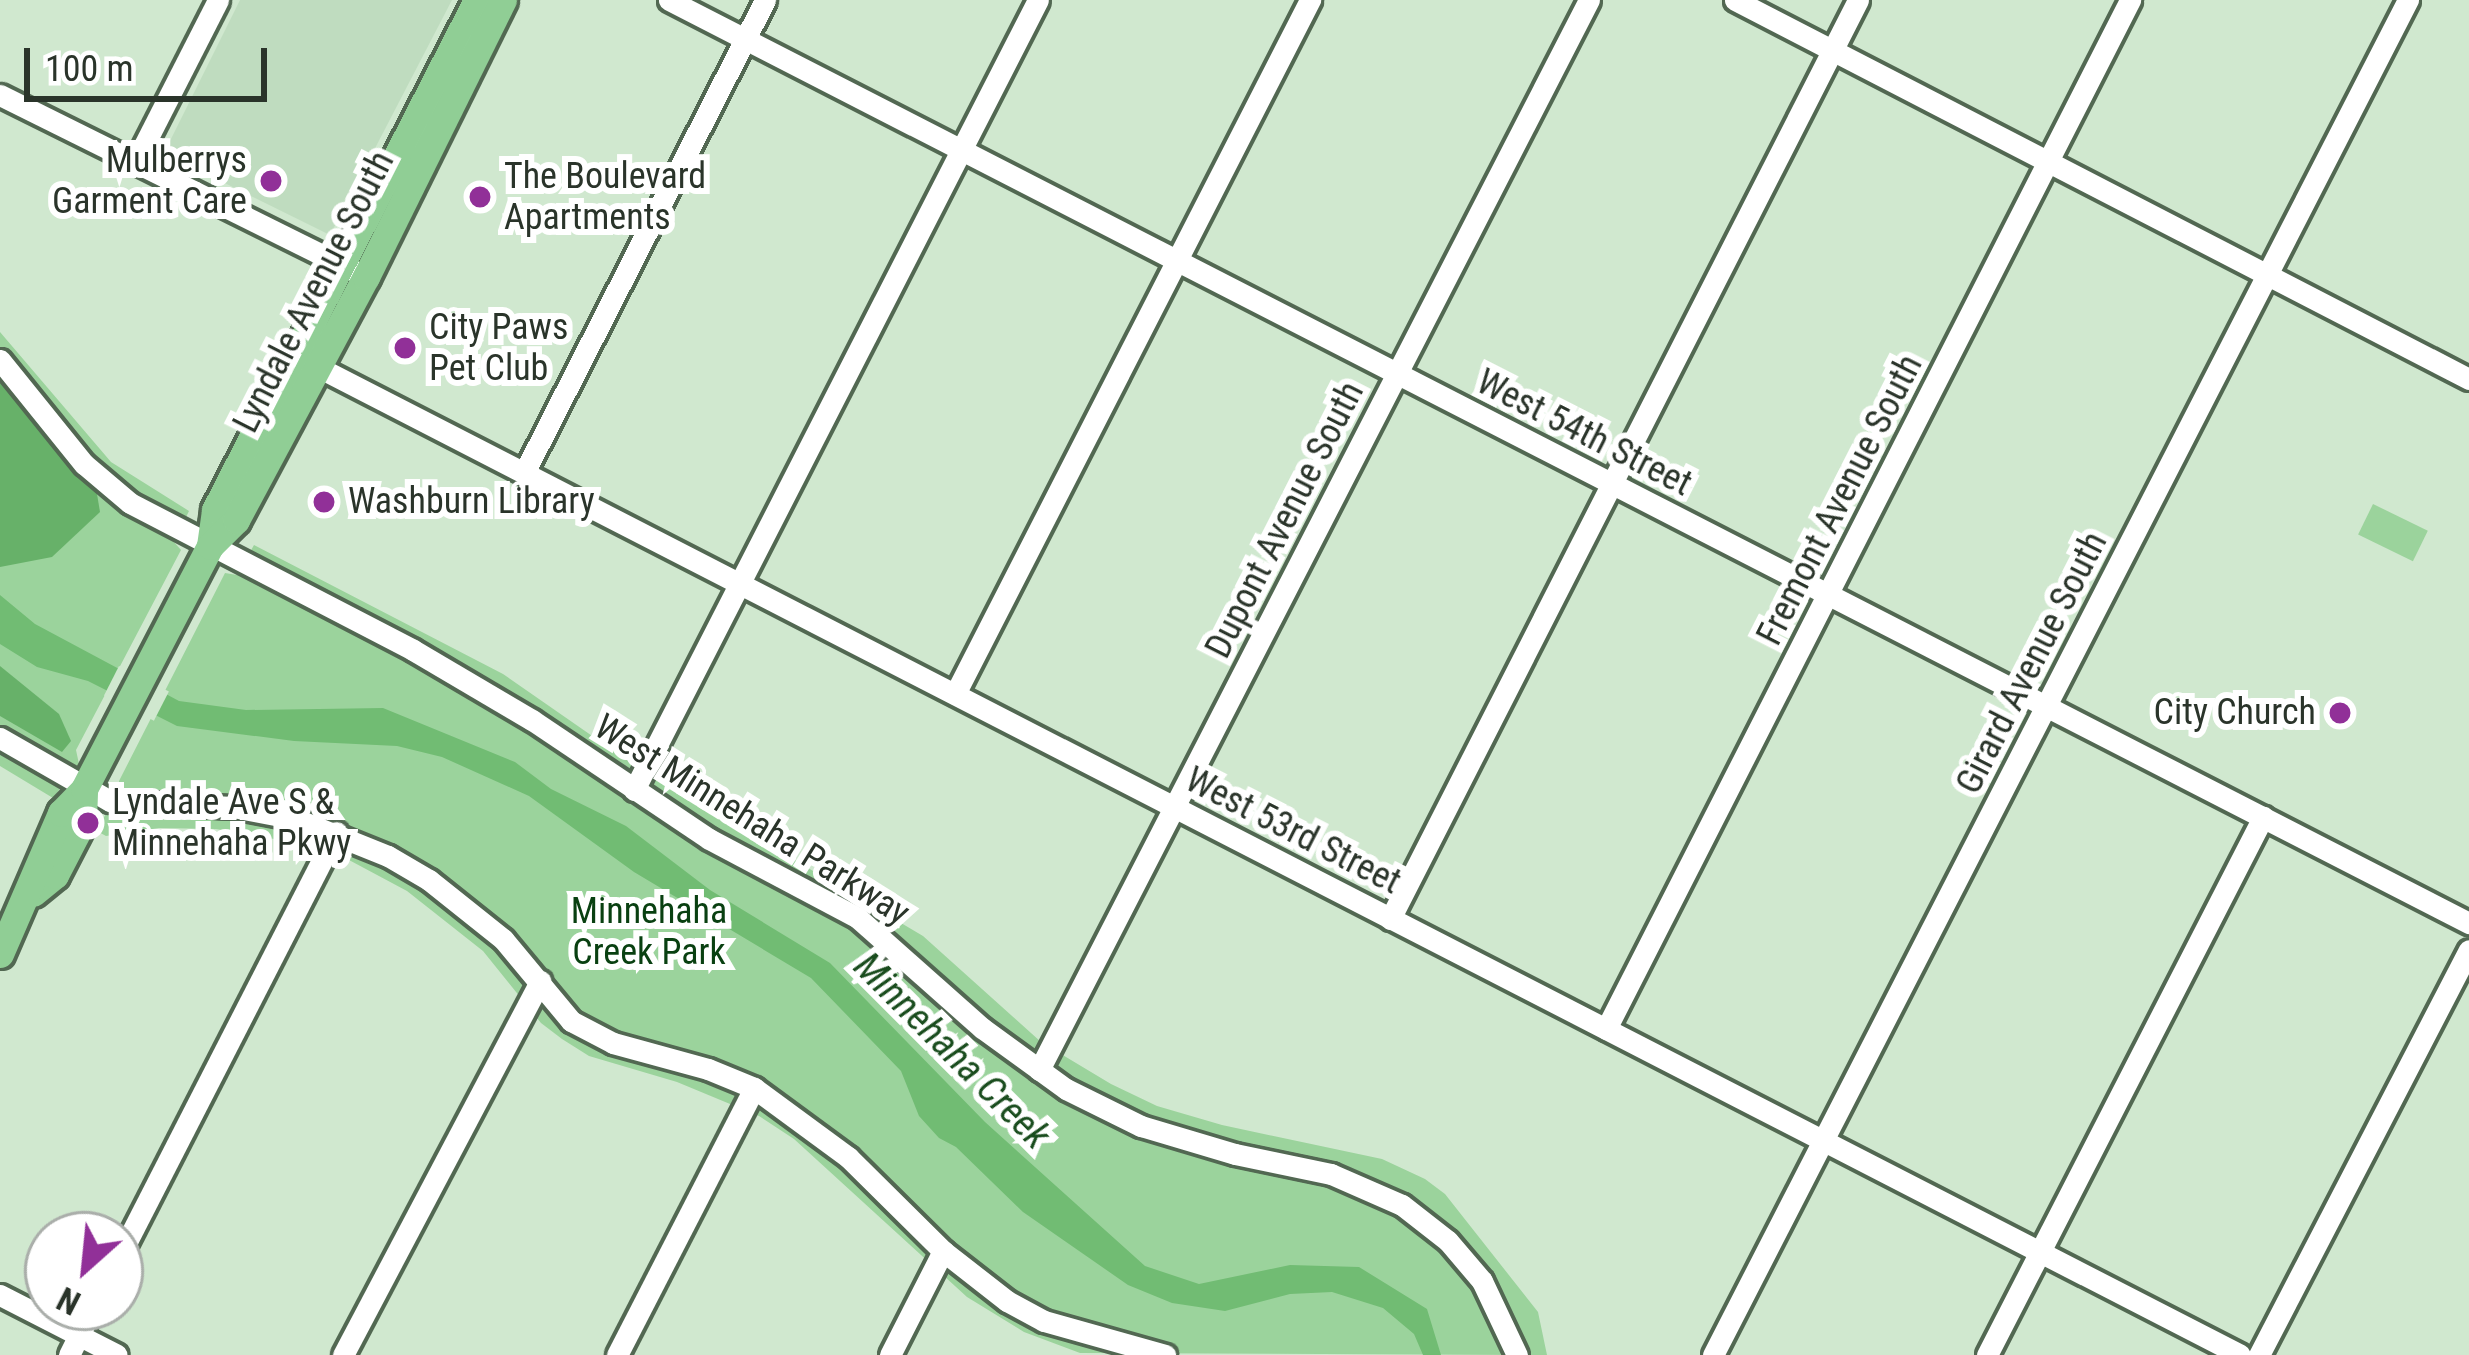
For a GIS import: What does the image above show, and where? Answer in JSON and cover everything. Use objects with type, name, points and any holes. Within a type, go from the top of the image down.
[{"type":"main road","name":"Lyndale Avenue South","points":[[0,954],[30,895],[52,879],[75,837],[86,814],[84,789],[210,546],[236,520],[316,366],[477,0]]},
{"type":"main road","name":"Lyndale Avenue South","points":[[210,546],[215,510],[503,0]]},
{"type":"street","points":[[135,163],[218,0]]},
{"type":"street","name":"West 54th Street","points":[[670,0],[2469,923]]},
{"type":"street","points":[[524,473],[765,0]]},
{"type":"street","points":[[634,790],[1038,0]]},
{"type":"street","points":[[956,694],[1310,0]]},
{"type":"street","name":"Dupont Avenue South","points":[[1039,1070],[1589,0]]},
{"type":"street","points":[[1735,0],[2469,379]]},
{"type":"street","points":[[1390,919],[1858,0]]},
{"type":"street","name":"Fremont Avenue South","points":[[1606,1029],[2131,0]]},
{"type":"street","name":"Girard Avenue South","points":[[1713,1355],[2408,0]]},
{"type":"street","points":[[0,95],[354,271]]},
{"type":"street","name":"West Minnehaha Parkway","points":[[0,360],[75,454],[113,491],[413,650],[532,720],[710,839],[874,929],[982,1028],[1039,1070],[1142,1126],[1235,1154],[1331,1174],[1402,1204],[1448,1241],[1482,1281],[1517,1355]]},
{"type":"street","name":"West 53rd Street","points":[[316,366],[2240,1355]]},
{"type":"street","points":[[0,738],[84,789],[130,806],[233,807],[336,832],[429,880],[503,939],[571,1021],[600,1038],[708,1069],[754,1088],[848,1157],[944,1251],[1007,1301],[1044,1321],[1165,1355]]},
{"type":"street","points":[[1987,1355],[2263,818]]},
{"type":"street","points":[[142,1211],[336,832]]},
{"type":"street","points":[[2259,1355],[2469,950]]},
{"type":"street","points":[[343,1355],[466,1113],[540,981]]},
{"type":"street","points":[[617,1355],[754,1088]]},
{"type":"street","points":[[890,1355],[944,1251]]},
{"type":"street","points":[[0,1295],[74,1345],[117,1355]]},
{"type":"shaded area","points":[[240,0],[452,0],[330,235],[164,153]]},
{"type":"shaded area","points":[[0,376],[96,488],[100,512],[52,557],[0,567]]},
{"type":"shaded area","name":"Minnehaha Creek","points":[[0,595],[35,624],[179,701],[246,710],[383,708],[515,762],[551,789],[626,826],[710,890],[830,963],[985,1122],[1145,1266],[1199,1284],[1290,1265],[1359,1267],[1427,1309],[1441,1355],[1423,1355],[1414,1334],[1383,1308],[1332,1292],[1290,1294],[1225,1311],[1172,1303],[1128,1285],[1023,1212],[956,1147],[939,1138],[919,1116],[901,1071],[811,978],[634,872],[529,796],[442,757],[397,746],[294,741],[177,726],[88,681],[37,667],[0,644]]},
{"type":"shaded area","points":[[0,666],[59,714],[71,741],[62,752],[0,716]]},
{"type":"green space","points":[[0,332],[111,462],[189,511],[174,542],[181,550],[76,750],[79,764],[53,798],[0,766]]},
{"type":"green space","points":[[2373,504],[2428,531],[2413,561],[2358,535]]},
{"type":"green space","name":"Minnehaha Creek Park","points":[[254,545],[503,674],[634,765],[923,936],[1041,1042],[1111,1084],[1157,1106],[1382,1159],[1425,1179],[1445,1194],[1538,1312],[1547,1355],[1080,1353],[1024,1332],[967,1297],[794,1139],[759,1116],[677,1082],[589,1056],[562,1039],[541,1023],[483,951],[407,891],[349,860],[303,844],[216,829],[159,828],[106,836],[95,830],[120,794],[119,781],[225,573],[237,575]]},
{"type":"pier","points":[[119,666],[169,691],[154,721],[104,695]]},
{"type":"place","name":"Mulberrys Garment Care","points":[[271,181]]},
{"type":"place","name":"The Boulevard Apartments","points":[[480,197]]},
{"type":"place","name":"City Paws Pet Club","points":[[405,348]]},
{"type":"place","name":"Washburn Library","points":[[324,502]]},
{"type":"place","name":"City Church","points":[[2340,713]]},
{"type":"place","name":"Lyndale Ave S & Minnehaha Pkwy","points":[[88,823]]}]
